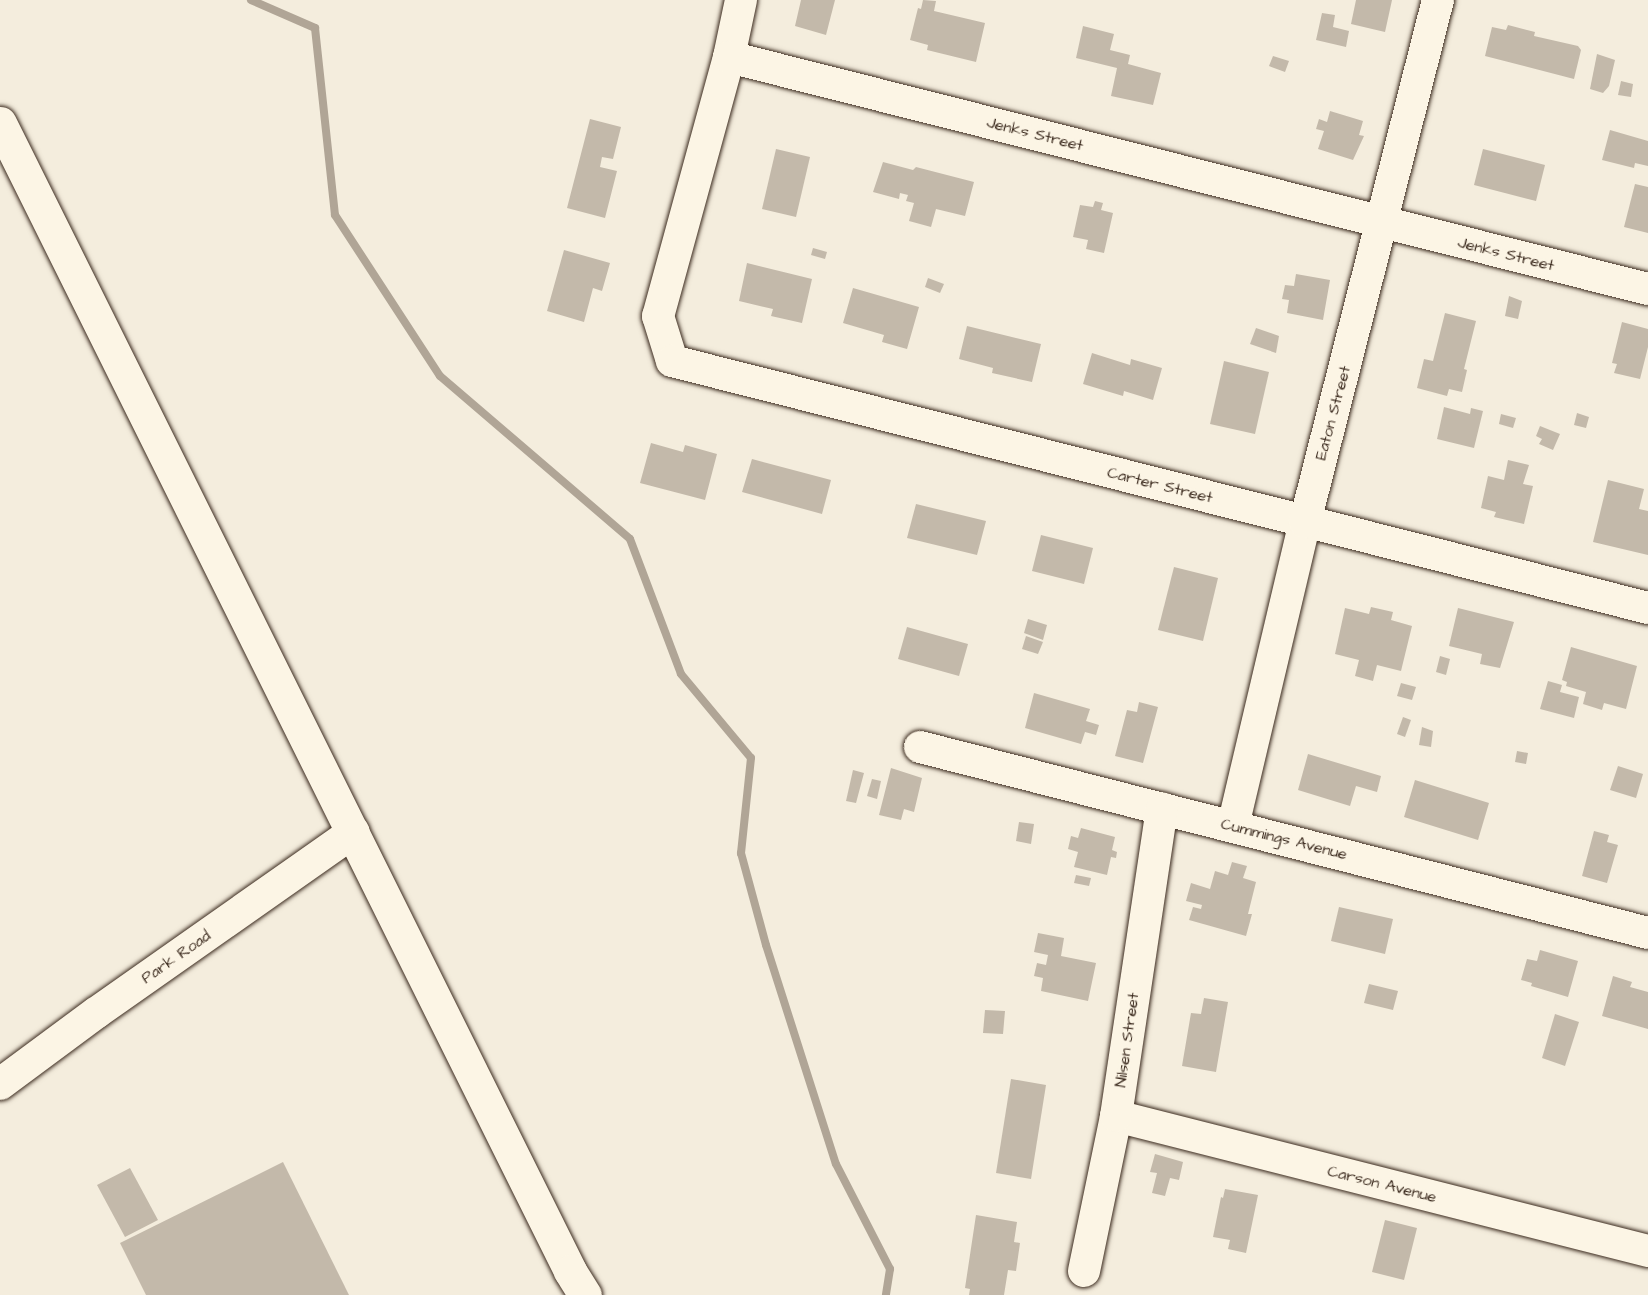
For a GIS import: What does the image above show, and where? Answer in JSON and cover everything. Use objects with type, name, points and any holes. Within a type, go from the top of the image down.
[{"type":"main road","points":[[0,123],[565,1260],[585,1295]]},
{"type":"street","points":[[729,57],[741,0]]},
{"type":"street","name":"Eaton Street","points":[[1233,826],[1305,522],[1438,0]]},
{"type":"street","name":"Jenks Street","points":[[729,57],[1648,289]]},
{"type":"street","name":"Carter Street","points":[[729,57],[658,316],[672,361],[1648,608]]},
{"type":"street","name":"Cummings Avenue","points":[[920,747],[1648,933]]},
{"type":"street","name":"Nilsen Street","points":[[1084,1271],[1116,1116],[1162,808]]},
{"type":"street","name":"Park Road","points":[[0,1084],[354,832]]},
{"type":"street","name":"Carson Avenue","points":[[1116,1116],[1648,1251]]},
{"type":"building","points":[[801,0],[835,0],[826,35],[795,26]]},
{"type":"building","points":[[923,0],[936,1],[934,11],[985,23],[976,62],[927,50],[928,45],[910,40],[918,8],[921,9]]},
{"type":"building","points":[[1356,0],[1392,0],[1385,32],[1351,24]]},
{"type":"building","points":[[1322,13],[1335,15],[1333,27],[1349,31],[1346,47],[1316,40]]},
{"type":"building","points":[[1508,25],[1535,32],[1534,36],[1578,46],[1581,50],[1574,79],[1485,56],[1492,27],[1506,30]]},
{"type":"building","points":[[1083,26],[1114,34],[1110,50],[1130,55],[1128,64],[1161,73],[1153,105],[1111,96],[1117,68],[1076,58]]},
{"type":"building","points":[[1597,54],[1615,60],[1609,86],[1603,93],[1590,89]]},
{"type":"building","points":[[1273,56],[1289,61],[1285,72],[1269,66]]},
{"type":"building","points":[[1621,81],[1633,84],[1631,97],[1618,95]]},
{"type":"building","points":[[1330,111],[1363,121],[1359,135],[1364,136],[1353,160],[1318,149],[1324,131],[1316,129],[1319,119],[1327,122]]},
{"type":"building","points":[[590,119],[621,127],[613,159],[602,157],[600,167],[617,171],[605,218],[567,208]]},
{"type":"building","points":[[1610,130],[1648,141],[1648,166],[1635,163],[1634,168],[1602,160]]},
{"type":"building","points":[[776,149],[810,157],[796,217],[762,209]]},
{"type":"building","points":[[1483,149],[1545,165],[1536,201],[1474,185]]},
{"type":"building","points":[[883,162],[913,170],[916,167],[974,182],[965,216],[936,209],[931,227],[909,221],[914,203],[906,201],[908,195],[900,193],[899,199],[873,192]]},
{"type":"building","points":[[1635,184],[1648,187],[1648,233],[1624,227]]},
{"type":"building","points":[[1095,201],[1103,203],[1101,210],[1113,213],[1104,253],[1086,249],[1088,240],[1073,237],[1080,205],[1093,207]]},
{"type":"building","points":[[813,248],[827,252],[825,259],[811,255]]},
{"type":"building","points":[[564,250],[610,263],[602,291],[593,288],[584,322],[547,311]]},
{"type":"building","points":[[747,263],[812,279],[802,323],[771,316],[773,309],[739,301]]},
{"type":"building","points":[[1296,274],[1330,280],[1323,320],[1287,313],[1289,300],[1282,299],[1285,285],[1294,286]]},
{"type":"building","points":[[928,278],[944,284],[940,293],[925,287]]},
{"type":"building","points":[[853,288],[919,307],[907,349],[882,342],[884,335],[843,323]]},
{"type":"building","points":[[1509,296],[1522,301],[1518,319],[1505,316]]},
{"type":"building","points":[[1445,313],[1476,321],[1464,369],[1467,370],[1462,392],[1449,389],[1447,396],[1417,388],[1424,359],[1433,361]]},
{"type":"building","points":[[1622,322],[1648,329],[1648,347],[1640,379],[1614,373],[1617,364],[1612,363]]},
{"type":"building","points":[[967,326],[1041,344],[1032,382],[992,373],[993,368],[959,359]]},
{"type":"building","points":[[1256,328],[1279,336],[1276,353],[1250,344]]},
{"type":"building","points":[[1092,353],[1130,365],[1131,359],[1162,368],[1153,400],[1124,391],[1123,396],[1083,384]]},
{"type":"building","points":[[1224,361],[1269,372],[1255,434],[1210,424]]},
{"type":"building","points":[[1444,407],[1470,414],[1471,408],[1483,411],[1474,448],[1437,439]]},
{"type":"building","points":[[1577,413],[1589,417],[1586,428],[1574,425]]},
{"type":"building","points":[[1501,414],[1516,418],[1513,428],[1499,424]]},
{"type":"building","points":[[1540,426],[1560,434],[1553,450],[1539,444],[1542,439],[1536,436]]},
{"type":"building","points":[[651,443],[683,452],[685,445],[717,454],[705,500],[640,483]]},
{"type":"building","points":[[752,459],[831,480],[822,514],[742,492]]},
{"type":"building","points":[[1508,460],[1529,465],[1523,484],[1533,486],[1524,524],[1494,517],[1496,512],[1481,508],[1488,476],[1504,480]]},
{"type":"building","points":[[1608,480],[1644,489],[1639,509],[1648,511],[1648,555],[1593,542]]},
{"type":"building","points":[[916,504],[986,521],[977,555],[907,538]]},
{"type":"building","points":[[1041,535],[1093,548],[1084,584],[1032,571]]},
{"type":"building","points":[[1174,567],[1218,578],[1203,641],[1158,630]]},
{"type":"building","points":[[1371,607],[1393,612],[1391,620],[1412,626],[1401,671],[1377,665],[1373,681],[1355,676],[1359,660],[1335,654],[1345,608],[1369,614]]},
{"type":"building","points":[[1458,608],[1514,622],[1500,668],[1480,664],[1482,654],[1449,646]]},
{"type":"building","points":[[1028,619],[1047,625],[1043,640],[1024,633]]},
{"type":"building","points":[[907,627],[968,644],[959,676],[898,659]]},
{"type":"building","points":[[1026,636],[1043,642],[1038,654],[1022,649]]},
{"type":"building","points":[[1571,647],[1637,666],[1626,709],[1604,703],[1602,710],[1583,704],[1586,692],[1566,686],[1567,682],[1562,680]]},
{"type":"building","points":[[1440,656],[1450,659],[1446,675],[1436,672]]},
{"type":"building","points":[[1548,681],[1562,685],[1560,692],[1579,697],[1574,718],[1540,709]]},
{"type":"building","points":[[1401,683],[1416,687],[1412,700],[1397,696]]},
{"type":"building","points":[[1034,693],[1090,709],[1086,721],[1099,725],[1096,735],[1085,732],[1081,744],[1025,728]]},
{"type":"building","points":[[1139,702],[1158,707],[1143,763],[1115,756],[1127,710],[1137,712]]},
{"type":"building","points":[[1403,717],[1411,720],[1405,737],[1397,734]]},
{"type":"building","points":[[1422,727],[1433,731],[1431,747],[1419,745]]},
{"type":"building","points":[[1517,751],[1528,753],[1526,764],[1515,762]]},
{"type":"building","points":[[1308,754],[1381,776],[1377,792],[1356,786],[1350,806],[1298,790]]},
{"type":"building","points":[[1618,766],[1643,774],[1636,798],[1610,790]]},
{"type":"building","points":[[891,768],[922,778],[914,812],[904,809],[901,820],[879,815]]},
{"type":"building","points":[[853,770],[864,773],[856,803],[846,801]]},
{"type":"building","points":[[872,779],[881,781],[877,799],[867,796]]},
{"type":"building","points":[[1415,780],[1489,803],[1478,840],[1404,817]]},
{"type":"building","points":[[1019,822],[1034,824],[1031,844],[1016,841]]},
{"type":"building","points":[[1081,828],[1115,837],[1112,850],[1117,852],[1116,858],[1111,857],[1107,875],[1074,867],[1078,852],[1068,849],[1071,836],[1078,838]]},
{"type":"building","points":[[1594,831],[1609,835],[1607,842],[1618,845],[1607,883],[1582,876]]},
{"type":"building","points":[[1232,862],[1247,866],[1243,878],[1256,882],[1248,914],[1252,914],[1246,936],[1189,920],[1193,907],[1201,909],[1202,905],[1186,901],[1191,883],[1210,889],[1215,871],[1228,875]]},
{"type":"building","points":[[1076,875],[1091,878],[1089,886],[1074,883]]},
{"type":"building","points":[[1339,907],[1393,919],[1385,954],[1331,941]]},
{"type":"building","points":[[1038,933],[1064,938],[1061,956],[1096,963],[1088,1001],[1041,991],[1043,978],[1034,976],[1037,963],[1046,965],[1048,955],[1034,952]]},
{"type":"building","points":[[1540,950],[1578,961],[1568,997],[1531,986],[1532,983],[1521,980],[1527,959],[1537,961]]},
{"type":"building","points":[[1613,976],[1632,982],[1630,987],[1648,992],[1648,1029],[1602,1016]]},
{"type":"building","points":[[1369,984],[1398,991],[1393,1010],[1364,1003]]},
{"type":"building","points":[[1204,998],[1228,1002],[1216,1072],[1182,1066],[1191,1013],[1201,1014]]},
{"type":"building","points":[[985,1010],[1005,1011],[1003,1034],[983,1033]]},
{"type":"building","points":[[1555,1014],[1579,1022],[1565,1066],[1542,1058]]},
{"type":"building","points":[[1011,1079],[1046,1085],[1031,1179],[996,1173]]},
{"type":"building","points":[[1155,1154],[1183,1162],[1179,1180],[1170,1178],[1165,1196],[1152,1193],[1157,1173],[1150,1172]]},
{"type":"building","points":[[283,1162],[349,1295],[146,1295],[120,1243]]},
{"type":"building","points":[[130,1168],[158,1220],[125,1237],[97,1185]]},
{"type":"building","points":[[1225,1189],[1258,1195],[1246,1253],[1228,1249],[1230,1240],[1213,1237],[1221,1197],[1223,1198]]},
{"type":"building","points":[[976,1215],[1017,1222],[1014,1242],[1020,1243],[1016,1271],[1008,1270],[1004,1295],[969,1295],[970,1289],[965,1288]]},
{"type":"building","points":[[1385,1220],[1417,1228],[1404,1280],[1372,1272]]},
{"type":"waterway","points":[[251,0],[315,28],[335,215],[440,376],[630,539],[681,674],[751,758],[741,853],[766,945],[836,1164],[890,1269],[886,1295]]}]
